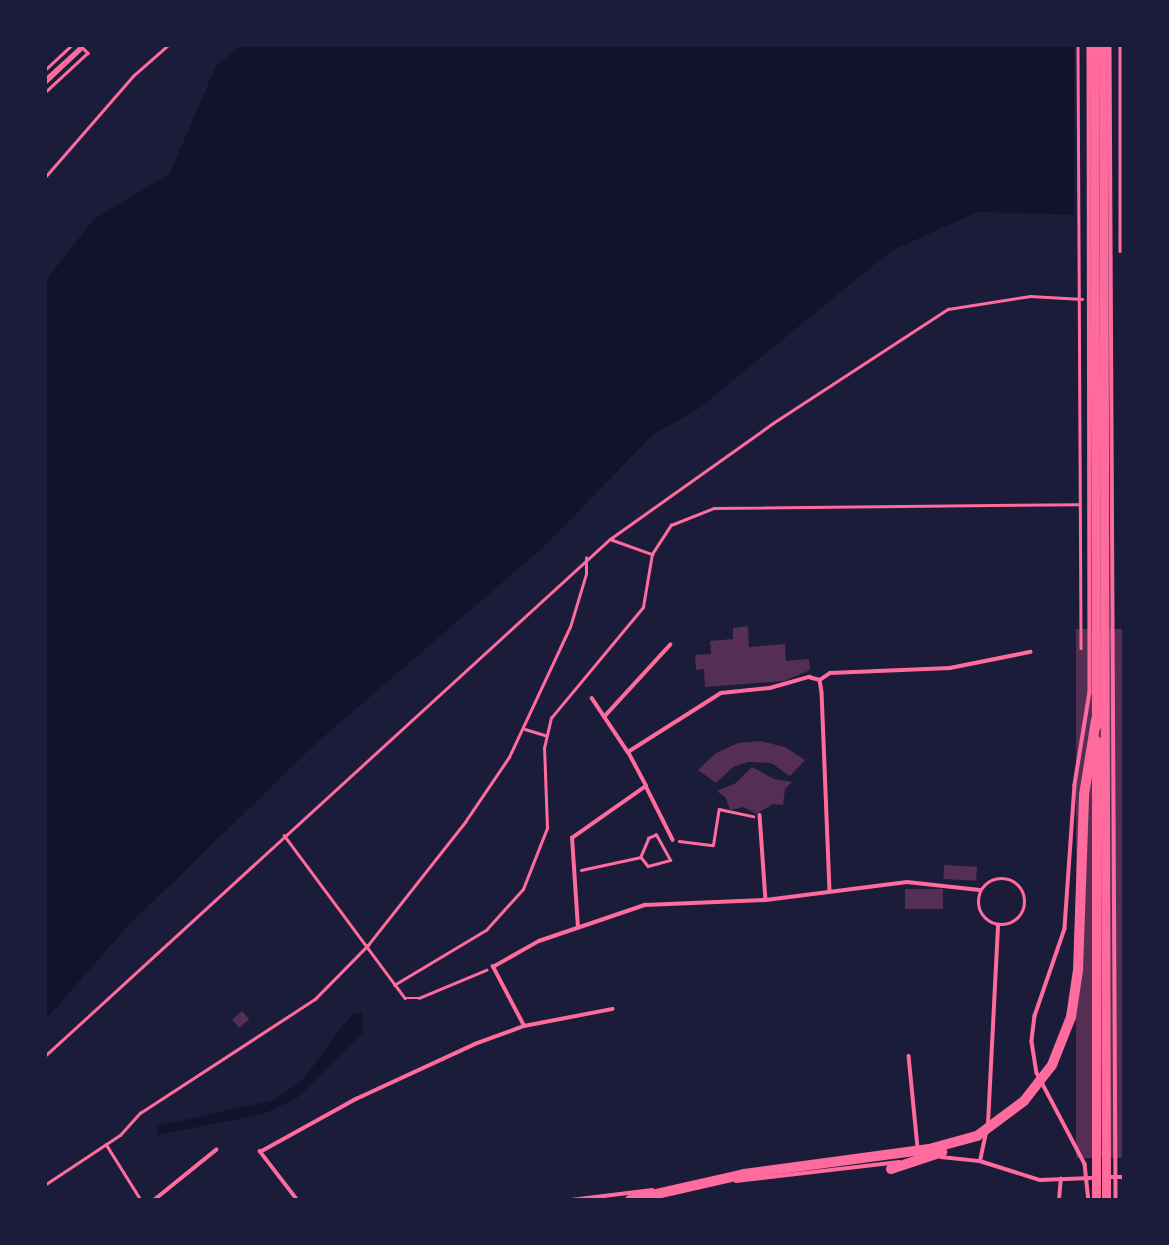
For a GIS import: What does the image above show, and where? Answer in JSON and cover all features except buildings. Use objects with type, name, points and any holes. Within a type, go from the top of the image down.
[{"type":"highway","points":[[891,1170],[977,1136],[1024,1101],[1040,1083],[1071,1017],[1079,960],[1084,795],[1096,720]]},
{"type":"highway","points":[[631,1197],[691,1183],[884,1157],[977,1136]]},
{"type":"main road","points":[[1091,46],[1096,1199]]},
{"type":"main road","points":[[1103,46],[1106,1199]]},
{"type":"lane","points":[[1090,1199],[1085,1164],[1037,1073],[1032,1042],[1035,1016],[1065,929],[1075,785],[1090,692],[1091,46]]},
{"type":"lane","points":[[1110,46],[1116,1199]]},
{"type":"lane","points":[[604,717],[670,645]]},
{"type":"lane","points":[[820,680],[830,673],[950,668],[1030,652]]},
{"type":"lane","points":[[628,752],[721,693],[770,688],[809,677],[820,680]]},
{"type":"lane","points":[[820,680],[830,890]]},
{"type":"lane","points":[[592,698],[628,752],[673,840]]},
{"type":"lane","points":[[578,928],[574,871],[575,834],[646,786]]},
{"type":"lane","points":[[760,815],[766,900]]},
{"type":"lane","points":[[524,1026],[492,967],[539,942],[645,905],[766,900],[906,882],[980,890],[1000,878],[1021,887],[1024,911],[1013,922],[998,925],[981,912],[980,890]]},
{"type":"lane","points":[[981,1161],[992,1104],[990,1013],[998,925]]},
{"type":"lane","points":[[297,1199],[260,1152],[356,1099],[524,1026],[587,1010],[612,1009]]},
{"type":"lane","points":[[909,1056],[919,1159]]},
{"type":"lane","points":[[154,1199],[216,1150]]},
{"type":"lane","points":[[570,1199],[631,1197],[952,1155],[981,1161],[1040,1180],[1124,1177]]},
{"type":"lane","points":[[1059,1199],[1061,1179]]},
{"type":"path","points":[[46,69],[71,46]]},
{"type":"path","points":[[46,80],[81,46],[88,53],[46,92]]},
{"type":"path","points":[[46,176],[133,76],[167,46]]},
{"type":"path","points":[[1078,46],[1081,653]]},
{"type":"path","points":[[46,80],[80,47]]},
{"type":"path","points":[[46,1055],[586,558],[610,539],[773,423],[948,309],[1030,296],[1083,299]]},
{"type":"path","points":[[394,985],[485,930],[523,889],[547,828],[545,735],[563,698],[616,644],[643,607],[652,554],[671,525],[714,508],[1085,503]]},
{"type":"path","points":[[610,539],[652,554]]},
{"type":"path","points":[[46,1184],[106,1144],[140,1113],[315,999],[368,945],[465,822],[524,728],[570,627],[586,574],[586,558]]},
{"type":"path","points":[[524,728],[545,735]]},
{"type":"path","points":[[673,840],[713,845],[719,809],[760,815]]},
{"type":"path","points":[[284,835],[405,998],[419,998],[492,967]]},
{"type":"path","points":[[656,835],[670,860],[648,866],[641,857],[649,838],[656,835]]},
{"type":"path","points":[[574,871],[641,857]]},
{"type":"path","points":[[106,1144],[141,1199]]},
{"type":"shaded area","points":[[240,46],[1123,46],[1123,216],[977,212],[891,251],[698,409],[654,434],[541,549],[314,745],[127,927],[46,1019],[46,280],[94,219],[170,173],[216,66]]},
{"type":"shaded area","points":[[362,1013],[363,1032],[297,1098],[263,1114],[157,1135],[157,1126],[274,1100],[304,1079],[339,1030],[354,1014]]},
{"type":"pier","points":[[1074,46],[1122,46],[1122,218],[1074,218]]}]
